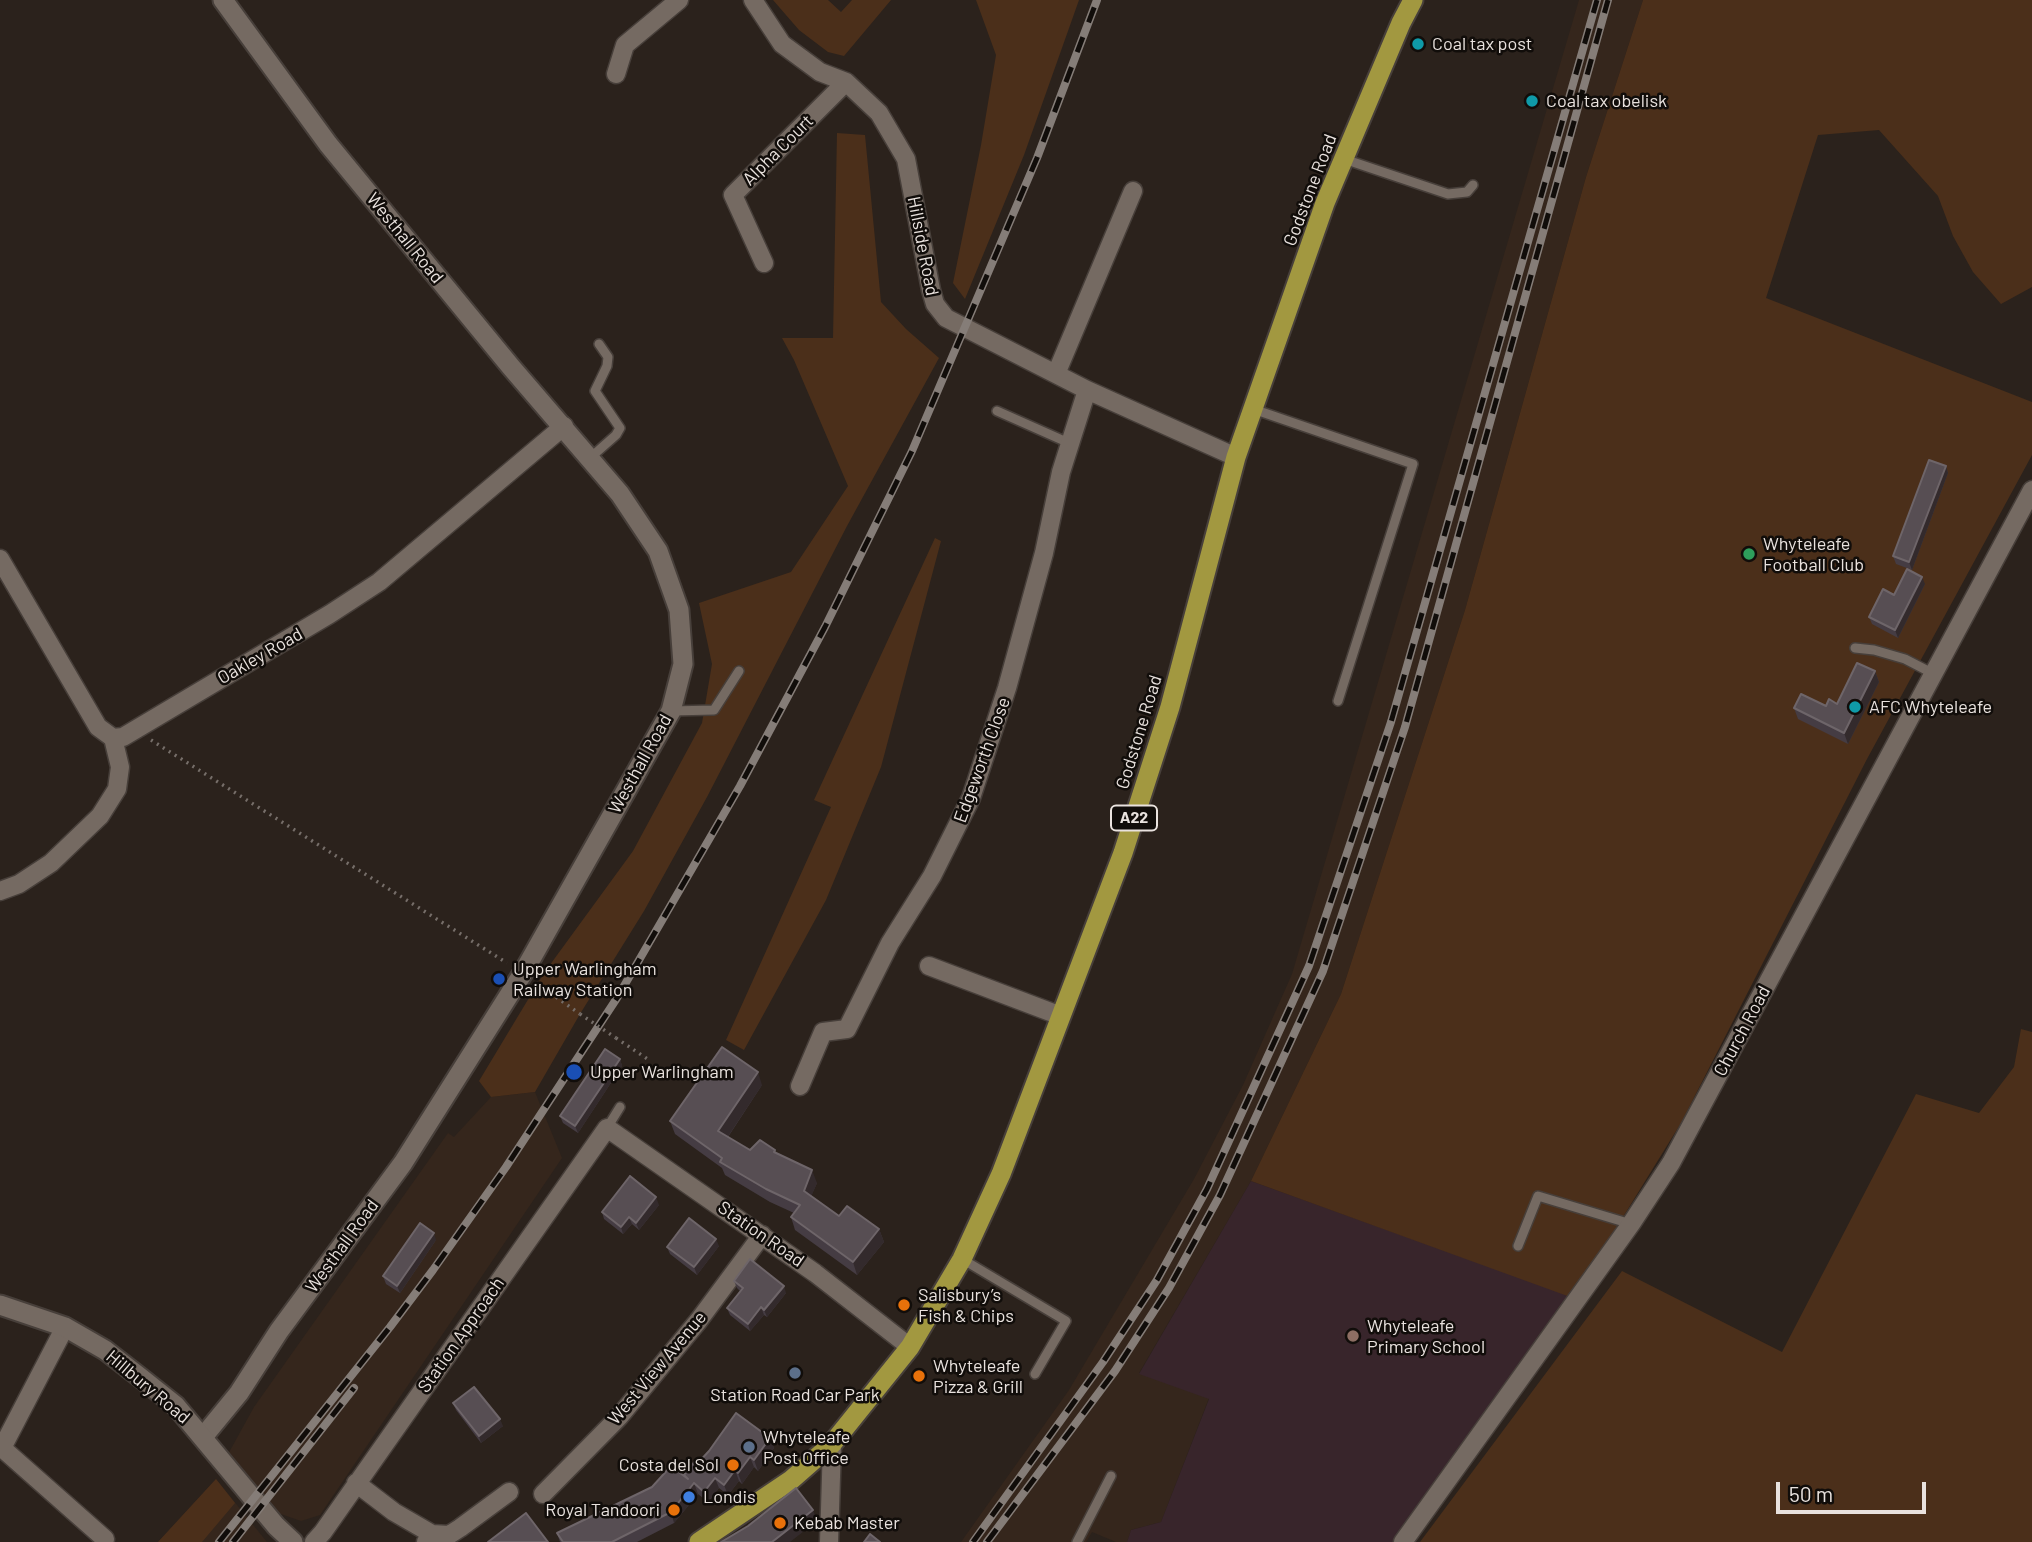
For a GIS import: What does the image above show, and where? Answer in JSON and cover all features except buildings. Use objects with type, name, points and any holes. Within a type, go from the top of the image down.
[{"type":"highway","name":"Godstone Road","points":[[699,1542],[791,1480],[832,1444],[910,1348],[962,1259],[1001,1174],[1123,853],[1170,707],[1236,457],[1325,203],[1413,0]]},
{"type":"street","name":"Westhall Road","points":[[203,1437],[239,1393],[279,1331],[402,1163],[523,973],[671,711],[683,664],[679,611],[658,551],[620,494],[511,367],[328,144],[223,0]]},
{"type":"street","points":[[616,74],[625,45],[679,0]]},
{"type":"street","name":"Hillside Road","points":[[753,0],[782,44],[820,72],[846,82],[879,113],[906,159],[934,304],[946,318],[1087,390],[1236,457]]},
{"type":"street","name":"Alpha Court","points":[[764,263],[733,195],[846,82]]},
{"type":"street","points":[[1056,374],[1133,191]]},
{"type":"street","name":"Edgeworth Close","points":[[800,1086],[823,1032],[847,1029],[890,943],[932,876],[971,797],[1007,688],[1044,553],[1069,443],[1087,390]]},
{"type":"street","name":"Oakley Road","points":[[113,738],[123,737],[379,582],[564,426]]},
{"type":"street","name":"Church Road","points":[[1403,1542],[1631,1224],[1671,1163],[2032,490]]},
{"type":"street","points":[[0,559],[98,727],[113,738],[120,766],[117,789],[100,816],[51,863],[19,884],[0,891]]},
{"type":"street","points":[[929,966],[1061,1017]]},
{"type":"street","name":"Station Road","points":[[607,1128],[762,1235],[910,1348]]},
{"type":"street","name":"Station Approach","points":[[313,1542],[607,1128]]},
{"type":"street","name":"West View Avenue","points":[[543,1494],[619,1417],[699,1320],[762,1235]]},
{"type":"street","name":"Hillbury Road","points":[[0,1305],[65,1328],[105,1350],[176,1406],[276,1526],[293,1542]]},
{"type":"street","points":[[65,1328],[2,1448],[105,1539]]},
{"type":"street","points":[[829,1542],[832,1444]]},
{"type":"street","points":[[356,1483],[429,1538],[449,1535],[509,1492]]},
{"type":"lane","points":[[1344,159],[1448,194],[1459,194],[1473,186]]},
{"type":"lane","points":[[590,458],[620,428],[595,391],[608,358],[599,344]]},
{"type":"lane","points":[[1253,409],[1413,464],[1338,701]]},
{"type":"lane","points":[[997,411],[1069,443]]},
{"type":"lane","points":[[1855,648],[1874,650],[1905,659],[1934,674]]},
{"type":"lane","points":[[671,711],[714,710],[739,671]]},
{"type":"lane","points":[[607,1128],[620,1107]]},
{"type":"lane","points":[[1518,1246],[1538,1196],[1631,1224]]},
{"type":"lane","points":[[962,1259],[1066,1321],[1035,1374]]},
{"type":"lane","points":[[1077,1542],[1111,1476]]},
{"type":"path","points":[[135,729],[461,932],[649,1060]]},
{"type":"shaded area","points":[[773,0],[828,0],[841,12],[852,0],[891,0],[844,56],[828,52],[799,30]]},
{"type":"shaded area","points":[[976,0],[1079,0],[1024,155],[965,299],[953,283],[996,55]]},
{"type":"shaded area","points":[[1579,0],[1643,0],[1586,177],[1465,610],[1341,994],[1251,1181],[1139,1373],[1209,1398],[1161,1522],[1131,1530],[1127,1542],[1116,1542],[1092,1532],[1086,1542],[961,1542],[1069,1390],[1194,1179],[1243,1085],[1292,974]]},
{"type":"shaded area","points":[[1643,0],[2032,0],[2032,287],[2001,304],[1973,272],[1953,236],[1938,196],[1879,130],[1818,135],[1766,298],[2032,402],[2032,455],[1867,759],[1681,1123],[1573,1298],[1251,1181],[1341,994],[1465,610],[1586,177]]},
{"type":"shaded area","points":[[837,133],[865,135],[881,302],[939,358],[847,526],[707,797],[644,911],[535,1092],[491,1097],[479,1081],[544,973],[633,851],[702,723],[712,664],[699,603],[791,572],[848,486],[782,338],[833,338]]},
{"type":"shaded area","points":[[935,538],[941,541],[881,767],[826,900],[744,1050],[726,1040],[831,807],[814,800]]},
{"type":"shaded area","points":[[2021,1029],[2032,1032],[2032,1542],[1420,1542],[1622,1271],[1782,1352],[1916,1094],[1979,1113],[2014,1067]]},
{"type":"shaded area","points":[[535,1092],[562,1158],[320,1515],[301,1521],[278,1513],[227,1456],[254,1407],[448,1133],[454,1137],[491,1097]]},
{"type":"shaded area","name":"Whyteleafe Primary School","points":[[1251,1181],[1574,1297],[1393,1542],[1127,1542],[1131,1530],[1161,1522],[1209,1399],[1139,1374]]},
{"type":"shaded area","points":[[216,1479],[267,1542],[158,1542]]},
{"type":"shaded area","points":[[216,1479],[235,1503],[202,1542],[158,1542]]},
{"type":"railway","points":[[219,1542],[390,1327],[506,1167],[617,998],[740,786],[825,627],[912,451],[1037,158],[1097,0]]},
{"type":"railway","points":[[973,1542],[1103,1362],[1157,1280],[1207,1189],[1309,966],[1391,722],[1597,0]]},
{"type":"railway","points":[[987,1542],[1115,1371],[1169,1288],[1220,1195],[1323,971],[1405,727],[1608,0]]},
{"type":"railway","points":[[233,1542],[354,1388]]},
{"type":"place","name":"Coal tax post","points":[[1418,44]]},
{"type":"place","name":"Coal tax obelisk","points":[[1532,101]]},
{"type":"place","name":"Whyteleafe Football Club","points":[[1749,554]]},
{"type":"place","name":"AFC Whyteleafe","points":[[1855,707]]},
{"type":"place","name":"Upper Warlingham Railway Station","points":[[499,979]]},
{"type":"place","name":"Upper Warlingham","points":[[574,1072]]},
{"type":"place","name":"Salisbury’s Fish & Chips","points":[[904,1305]]},
{"type":"place","name":"Whyteleafe Primary School","points":[[1353,1336]]},
{"type":"place","name":"Station Road Car Park","points":[[795,1373]]},
{"type":"place","name":"Whyteleafe Pizza & Grill","points":[[919,1376]]},
{"type":"place","name":"Whyteleafe Post Office","points":[[749,1447]]},
{"type":"place","name":"Costa del Sol","points":[[733,1465]]},
{"type":"place","name":"Londis","points":[[689,1497]]},
{"type":"place","name":"Royal Tandoori","points":[[674,1510]]},
{"type":"place","name":"Kebab Master","points":[[780,1523]]}]
